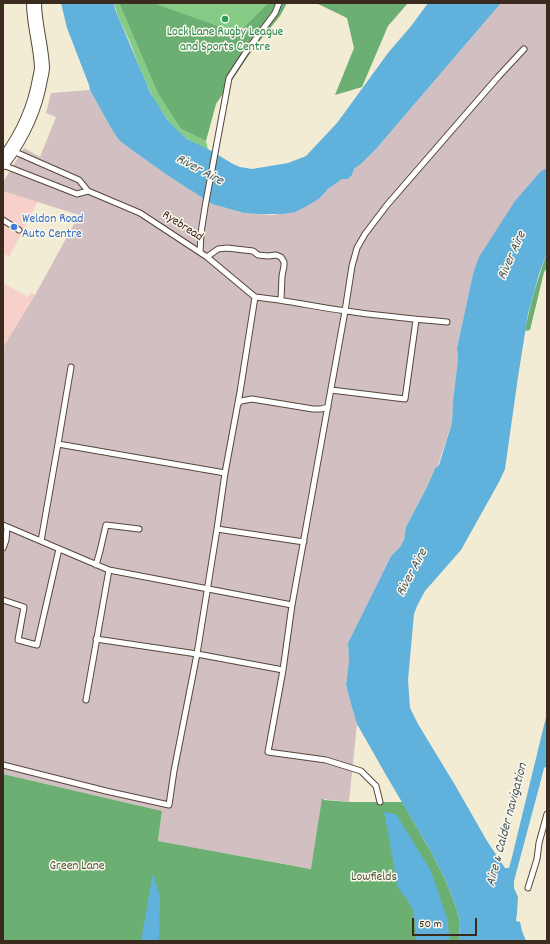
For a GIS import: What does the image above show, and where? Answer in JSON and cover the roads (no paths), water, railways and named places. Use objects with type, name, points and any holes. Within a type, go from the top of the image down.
[{"type":"street","points":[[3,162],[12,150],[30,115],[38,90],[42,68],[34,3]]},
{"type":"lane","points":[[200,252],[205,207],[229,78],[275,13],[278,3]]},
{"type":"lane","points":[[380,802],[376,786],[361,771],[326,760],[268,752],[283,670],[292,605],[352,266],[357,248],[365,234],[387,205],[498,76],[524,49]]},
{"type":"lane","name":"Ryebread","points":[[12,150],[79,180],[88,191],[140,213],[207,257],[255,297]]},
{"type":"lane","name":"Ryebread","points":[[3,166],[77,194],[88,191]]},
{"type":"lane","points":[[3,220],[19,230]]},
{"type":"lane","points":[[207,257],[218,249],[227,248],[252,251],[258,255],[276,255],[281,257],[283,259],[284,266],[281,300]]},
{"type":"lane","points":[[3,765],[169,805],[174,771],[197,654],[225,473],[238,404],[255,297],[345,311],[416,320],[447,322]]},
{"type":"lane","points":[[331,390],[406,400],[416,320]]},
{"type":"lane","points":[[41,541],[71,367]]},
{"type":"lane","points":[[238,404],[241,401],[252,399],[313,409],[328,407]]},
{"type":"lane","points":[[58,444],[225,473]]},
{"type":"lane","points":[[96,565],[106,525],[139,529]]},
{"type":"lane","points":[[3,548],[6,540],[5,526],[109,570],[292,605]]},
{"type":"lane","points":[[216,529],[304,542]]},
{"type":"lane","points":[[3,600],[24,607],[18,640],[37,645],[59,549]]},
{"type":"lane","points":[[86,700],[109,570]]},
{"type":"lane","points":[[96,639],[197,654],[283,670]]},
{"type":"lane","points":[[528,888],[537,859],[539,843],[547,814]]},
{"type":"water","name":"River Aire","points":[[61,3],[114,3],[115,9],[150,92],[166,118],[187,139],[208,149],[233,164],[252,169],[288,163],[306,156],[337,123],[388,53],[412,25],[428,3],[501,3],[376,149],[354,169],[352,175],[348,179],[342,179],[328,189],[320,198],[295,212],[283,214],[259,214],[244,213],[212,204],[167,175],[119,140],[90,90],[67,28]]},
{"type":"water","name":"River Aire","points":[[547,168],[547,253],[539,274],[528,314],[505,469],[461,550],[425,591],[414,614],[408,680],[410,708],[487,841],[505,868],[509,868],[512,857],[547,713],[547,766],[544,768],[514,881],[514,888],[518,897],[516,921],[520,922],[526,941],[459,941],[460,921],[445,879],[430,850],[357,724],[346,685],[349,661],[348,643],[391,556],[400,547],[404,540],[406,527],[428,485],[435,468],[439,465],[452,423],[458,359],[457,348],[473,274],[479,257],[515,201],[541,171]]},
{"type":"water","points":[[384,812],[396,814],[431,871],[448,921],[449,941],[416,941],[413,910],[398,888]]},
{"type":"water","points":[[153,873],[160,896],[159,941],[141,941]]},
{"type":"place","name":"Lock Lane Rugby League and Sports Centre","points":[[225,19]]},
{"type":"place","name":"Weldon Road Auto Centre","points":[[14,227]]},
{"type":"water label","name":"Aire & Calder navigation","points":[[508,825]]},
{"type":"park label","name":"Green Lane","points":[[77,867]]},
{"type":"park label","name":"Lowfields","points":[[374,878]]}]
